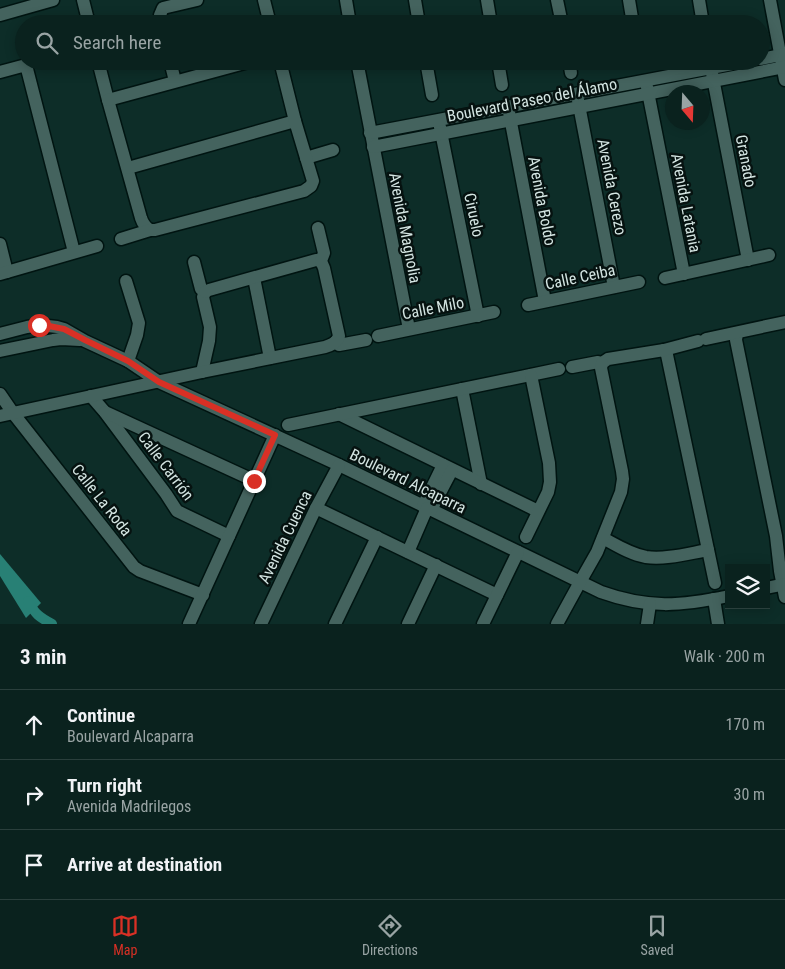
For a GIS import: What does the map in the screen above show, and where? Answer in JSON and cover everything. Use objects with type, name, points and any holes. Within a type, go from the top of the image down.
[{"type":"street","points":[[0,15],[53,0]]},
{"type":"street","points":[[83,0],[87,15]]},
{"type":"street","points":[[160,15],[163,8],[197,0]]},
{"type":"street","points":[[264,0],[268,15]]},
{"type":"street","points":[[346,0],[348,15]]},
{"type":"street","points":[[415,0],[418,15]]},
{"type":"street","points":[[486,0],[489,15]]},
{"type":"street","points":[[557,0],[560,15]]},
{"type":"street","points":[[629,0],[632,15]]},
{"type":"street","points":[[699,0],[702,15]]},
{"type":"street","points":[[770,0],[784,65],[770,61]]},
{"type":"street","name":"Boulevard Paseo del Álamo","points":[[770,67],[784,65]]},
{"type":"street","points":[[0,72],[15,68]]},
{"type":"street","points":[[27,70],[74,252]]},
{"type":"street","points":[[100,70],[143,224],[150,230]]},
{"type":"street","points":[[172,70],[175,81]]},
{"type":"street","points":[[108,100],[217,70]]},
{"type":"street","points":[[121,240],[150,230],[309,189],[313,181],[282,70]]},
{"type":"street","name":"Avenida Magnolia","points":[[359,70],[409,329]]},
{"type":"street","points":[[428,70],[432,94]]},
{"type":"street","points":[[500,70],[502,85]]},
{"type":"street","name":"Boulevard Paseo del Álamo","points":[[373,147],[648,94],[725,70]]},
{"type":"street","name":"Boulevard Paseo del Álamo","points":[[370,133],[645,81],[748,70]]},
{"type":"street","name":"Granado","points":[[712,75],[748,260]]},
{"type":"street","name":"Avenida Latania","points":[[645,81],[684,274]]},
{"type":"street","name":"Avenida Cerezo","points":[[577,94],[614,287]]},
{"type":"street","name":"Avenida Boldo","points":[[508,107],[545,301]]},
{"type":"street","name":"Ciruelo","points":[[438,120],[478,316]]},
{"type":"street","points":[[128,168],[295,121]]},
{"type":"street","points":[[306,158],[334,150]]},
{"type":"street","points":[[318,228],[324,253],[321,261],[339,336],[335,342]]},
{"type":"street","points":[[0,244],[4,273],[97,246]]},
{"type":"street","points":[[665,278],[769,255]]},
{"type":"street","points":[[202,372],[210,327],[203,296],[205,292],[316,260],[321,261]]},
{"type":"street","points":[[194,262],[201,289],[205,292]]},
{"type":"street","points":[[254,278],[270,358]]},
{"type":"street","points":[[126,281],[139,324],[128,361]]},
{"type":"street","name":"Calle Ceiba","points":[[528,305],[639,282]]},
{"type":"street","name":"Calle Milo","points":[[0,416],[324,347],[335,342],[339,345],[494,312]]},
{"type":"street","points":[[572,367],[598,362],[602,363],[608,359],[664,350],[785,322]]},
{"type":"street","name":"Boulevard Alcaparra","points":[[0,334],[39,325],[64,329],[128,361],[159,382],[339,464],[618,599],[667,605],[725,597]]},
{"type":"street","points":[[737,333],[736,340],[780,535],[780,571],[785,597]]},
{"type":"street","name":"Boulevard Alcaparra","points":[[0,351],[53,340],[85,340]]},
{"type":"street","points":[[664,350],[667,355],[715,583]]},
{"type":"street","points":[[557,624],[597,552],[621,492],[623,479],[601,368],[602,363]]},
{"type":"street","points":[[288,425],[558,369]]},
{"type":"street","points":[[526,537],[548,492],[550,482],[531,376]]},
{"type":"street","points":[[462,389],[481,484]]},
{"type":"street","name":"Calle La Roda","points":[[0,394],[134,567],[202,595]]},
{"type":"street","name":"Calle Carrión","points":[[91,396],[177,511],[230,536]]},
{"type":"street","points":[[104,411],[254,481]]},
{"type":"street","points":[[339,414],[538,512]]},
{"type":"street","points":[[189,624],[275,435]]},
{"type":"street","name":"Avenida Cuenca","points":[[261,624],[339,464]]},
{"type":"street","points":[[408,552],[427,508],[448,468]]},
{"type":"street","points":[[316,508],[497,595]]},
{"type":"street","points":[[335,624],[377,537]]},
{"type":"street","points":[[603,538],[627,551],[646,557],[667,557],[708,550]]},
{"type":"street","points":[[483,624],[518,552]]},
{"type":"street","points":[[408,624],[436,565]]},
{"type":"street","points":[[770,587],[784,584]]},
{"type":"street","points":[[714,599],[718,624]]},
{"type":"street","points":[[647,624],[650,604]]},
{"type":"water","points":[[0,554],[41,603],[26,618],[0,576]]},
{"type":"waterway","points":[[28,601],[38,615],[52,624]]},
{"type":"route","points":[[39,325],[64,329],[128,361],[159,382],[275,435],[254,481]]}]
